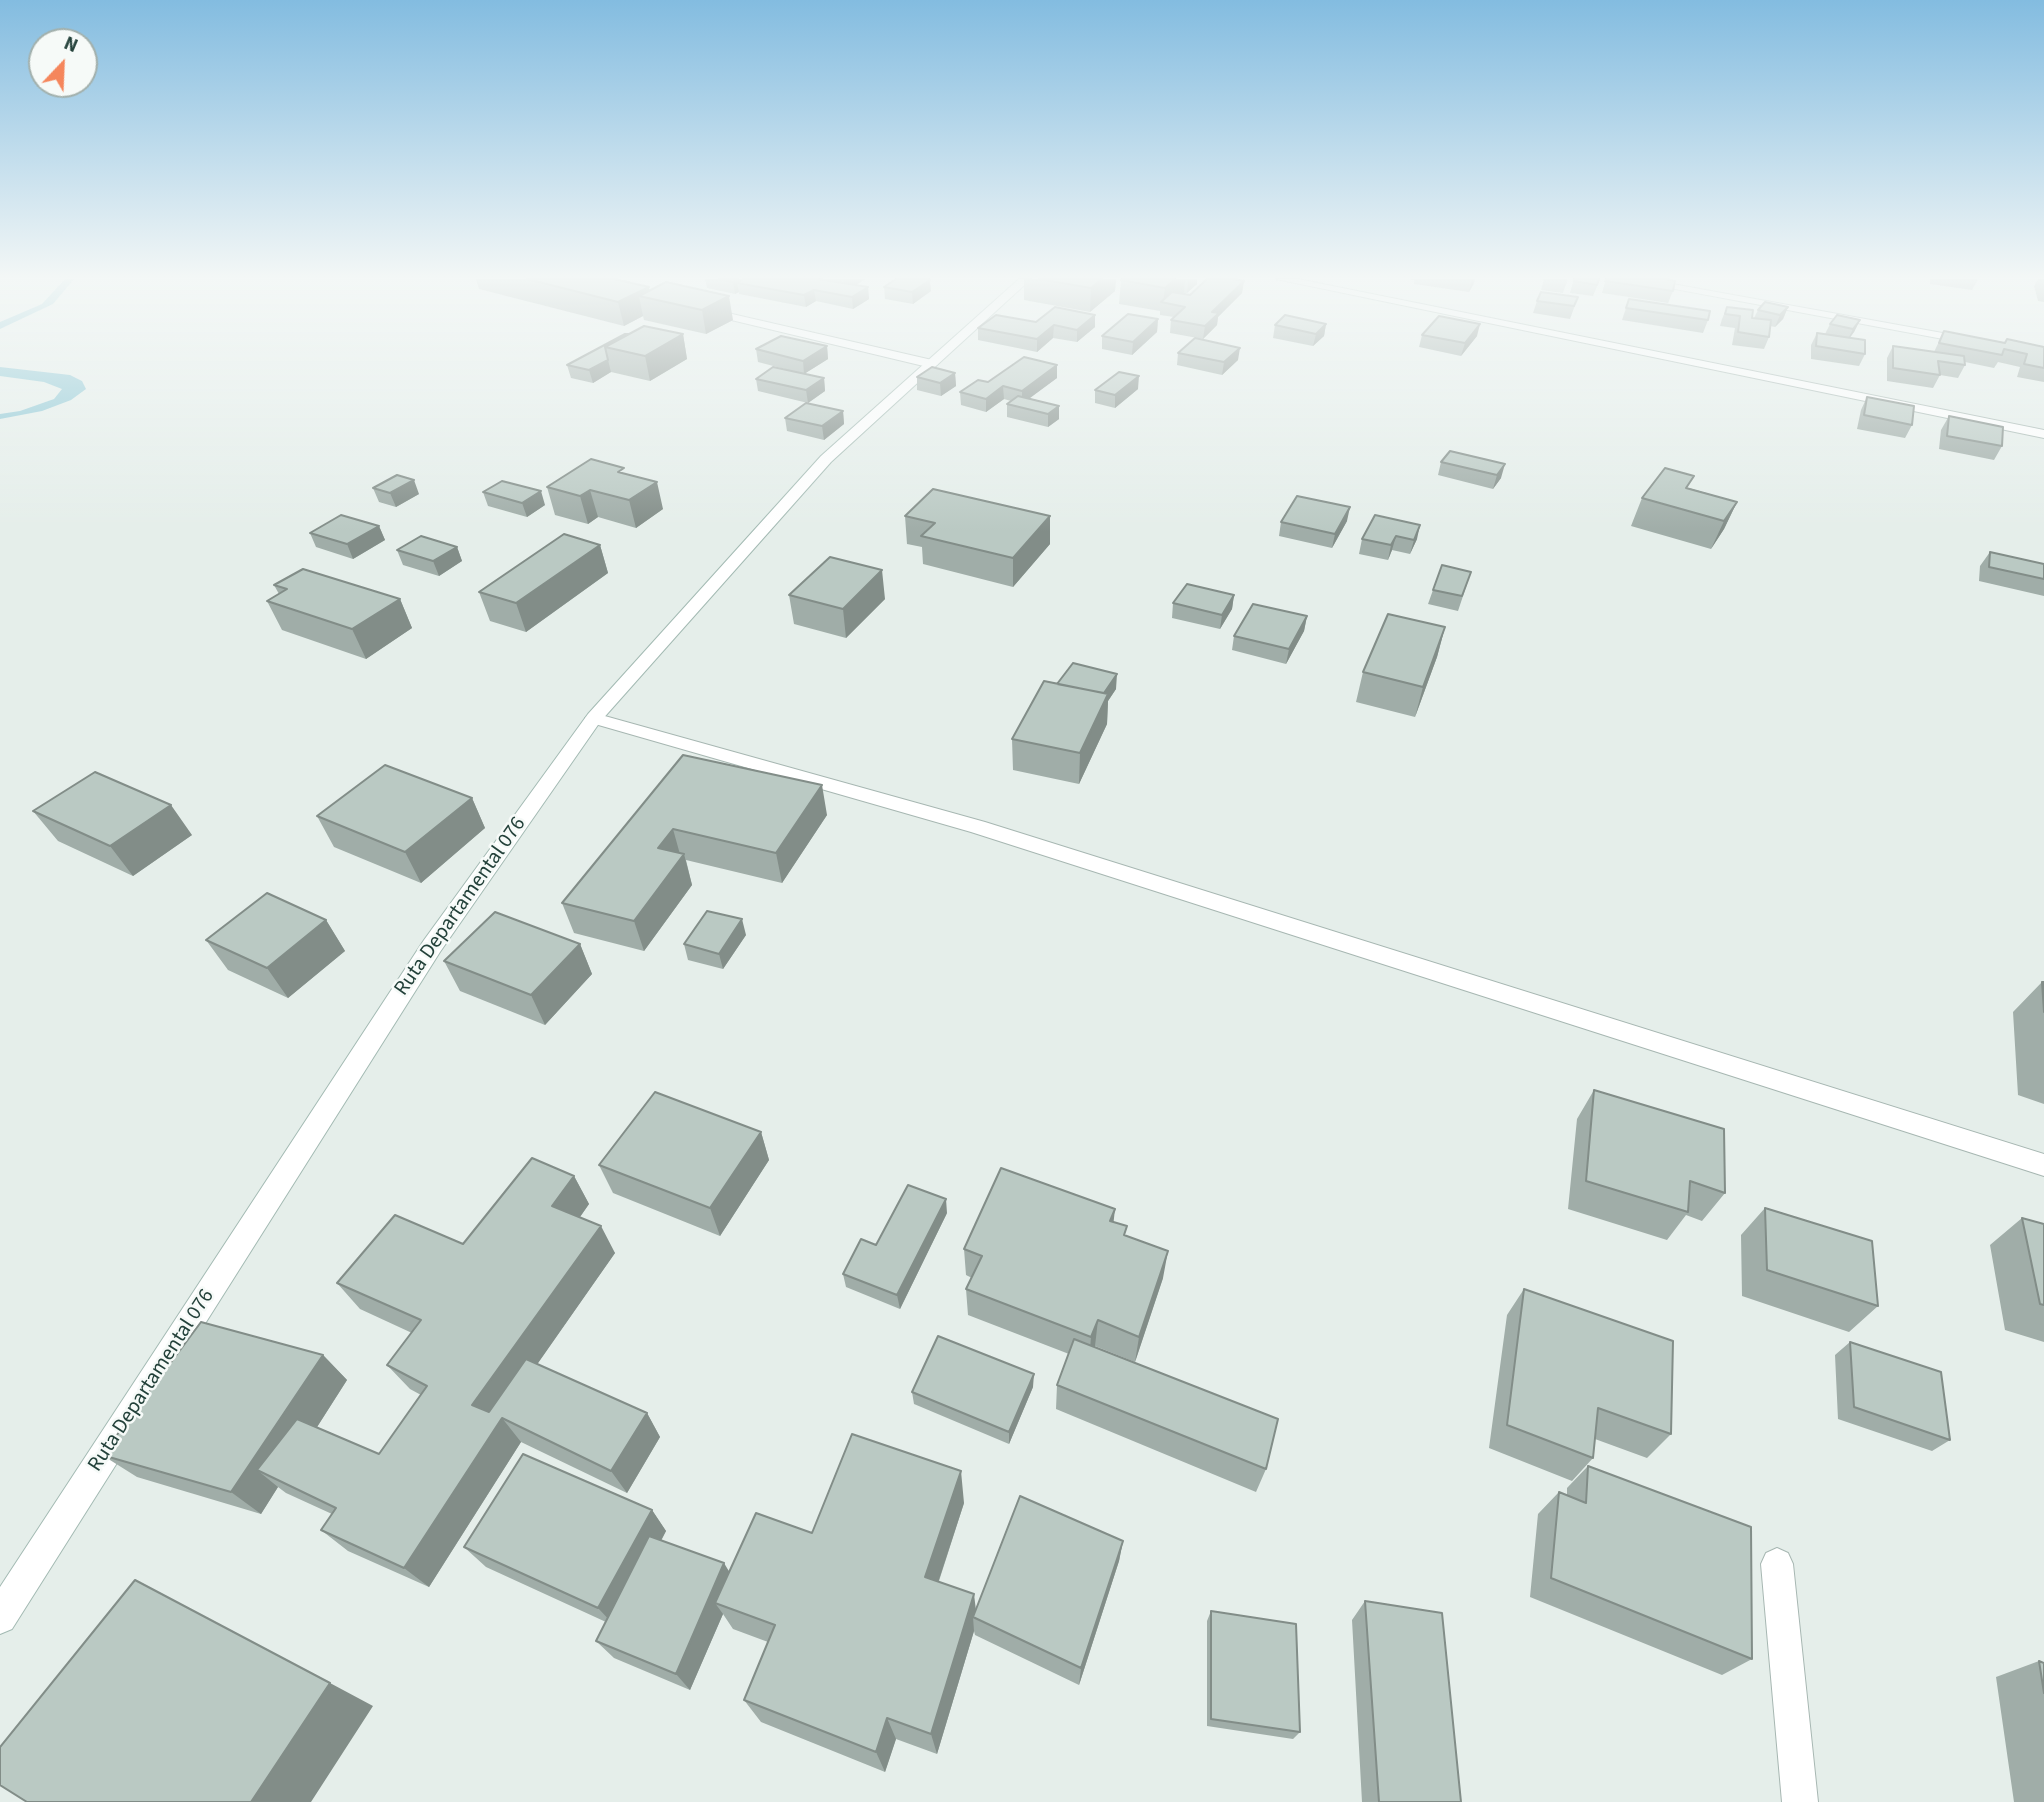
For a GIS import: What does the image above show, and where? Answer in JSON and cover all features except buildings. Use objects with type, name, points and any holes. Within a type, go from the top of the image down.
[{"type":"street","points":[[924,363],[932,365]]},
{"type":"street","points":[[1695,363],[2044,434]]},
{"type":"street","name":"Ruta Departamental 076","points":[[0,1617],[432,946],[594,718],[826,459],[932,365]]},
{"type":"street","points":[[594,718],[978,827],[2044,1165]]},
{"type":"street","points":[[1777,1564],[1800,1802]]},
{"type":"water","points":[[0,367],[70,375],[82,381],[86,389],[71,400],[42,411],[0,419],[0,414],[20,411],[54,399],[62,389],[44,382],[0,376]]}]
